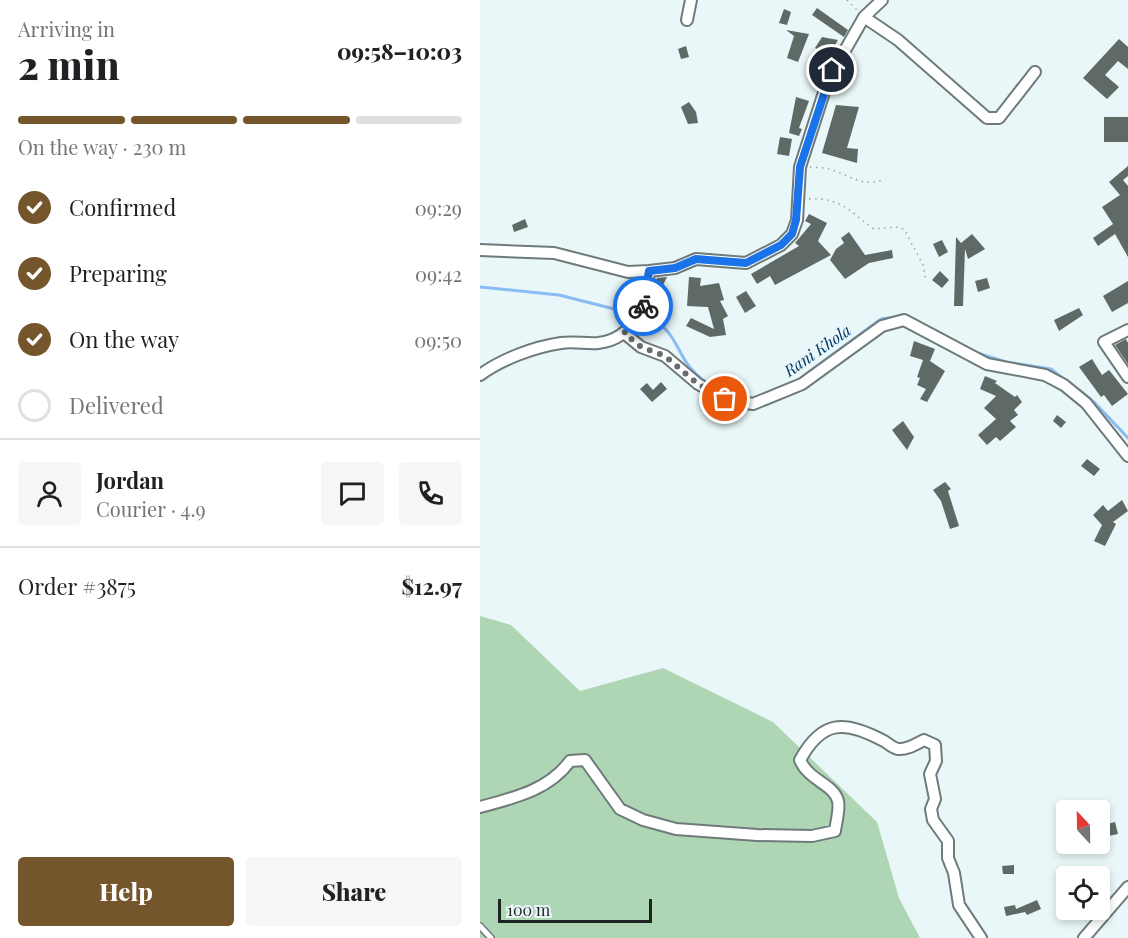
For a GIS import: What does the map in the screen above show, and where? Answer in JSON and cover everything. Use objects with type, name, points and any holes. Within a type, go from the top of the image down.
[{"type":"street","points":[[687,20],[691,0]]},
{"type":"street","points":[[480,250],[554,253],[628,272],[675,268],[696,259],[746,263],[767,254],[792,234],[796,220],[800,167],[828,80],[864,17],[882,0]]},
{"type":"street","points":[[864,17],[898,40],[987,118],[999,118],[1035,72]]},
{"type":"street","points":[[480,375],[512,357],[544,347],[562,343],[599,343],[624,333],[635,322],[643,308],[649,271]]},
{"type":"street","points":[[624,333],[641,347],[665,356],[698,384],[725,399],[753,404],[802,384],[882,326],[904,320],[987,364],[1045,375],[1064,385],[1086,403],[1128,456]]},
{"type":"street","points":[[1128,330],[1104,342],[1128,377]]},
{"type":"street","points":[[480,807],[537,789],[559,776],[570,761],[585,760],[620,809],[643,820],[676,829],[812,836],[835,831],[839,803],[834,791],[805,772],[800,760],[810,743],[833,726],[849,725],[896,749],[906,749],[924,740],[935,745],[936,761],[930,774],[935,799],[931,809],[933,820],[948,841],[948,858],[954,873],[959,904],[981,938]]},
{"type":"street","points":[[1084,938],[1128,887]]},
{"type":"lane","points":[[480,926],[491,938]]},
{"type":"path","points":[[847,0],[864,17]]},
{"type":"path","points":[[800,167],[829,169],[864,182],[876,183],[884,179]]},
{"type":"path","points":[[796,199],[829,200],[848,207],[874,228],[896,227],[904,230],[923,265],[926,280]]},
{"type":"green space","points":[[480,616],[511,625],[580,691],[663,668],[773,722],[877,822],[899,898],[920,938],[480,938]]},
{"type":"building","points":[[817,8],[848,30],[844,37],[812,15]]},
{"type":"building","points":[[784,9],[791,12],[787,25],[779,23]]},
{"type":"building","points":[[786,30],[809,34],[798,62],[787,58],[794,36]]},
{"type":"building","points":[[822,37],[838,40],[829,55],[815,48]]},
{"type":"building","points":[[1119,39],[1128,47],[1128,69],[1118,61],[1105,75],[1119,87],[1107,99],[1083,78]]},
{"type":"building","points":[[686,46],[689,57],[681,59],[678,49]]},
{"type":"building","points":[[796,97],[809,101],[799,128],[802,129],[799,136],[789,133]]},
{"type":"building","points":[[689,102],[696,112],[698,123],[688,124],[681,107]]},
{"type":"building","points":[[836,105],[859,107],[847,148],[858,149],[857,163],[822,153]]},
{"type":"building","points":[[1104,117],[1128,117],[1128,142],[1104,142]]},
{"type":"building","points":[[780,137],[792,139],[789,156],[777,154]]},
{"type":"building","points":[[1128,166],[1128,176],[1123,180],[1128,186],[1128,257],[1115,234],[1098,246],[1093,238],[1113,224],[1102,207],[1120,195],[1109,182]]},
{"type":"building","points":[[809,214],[827,223],[818,241],[831,255],[775,285],[770,276],[757,284],[751,274],[799,246],[795,243],[811,224],[805,221]]},
{"type":"building","points":[[525,219],[528,227],[514,232],[512,225]]},
{"type":"building","points":[[849,232],[865,255],[892,250],[893,258],[869,263],[845,279],[830,260],[836,249],[844,243],[841,238]]},
{"type":"building","points":[[972,234],[985,249],[968,259],[965,249],[963,306],[954,306],[956,237],[961,243]]},
{"type":"building","points":[[942,240],[948,252],[939,257],[933,244]]},
{"type":"building","points":[[940,271],[949,280],[942,288],[932,280]]},
{"type":"building","points":[[667,277],[662,287],[655,284],[657,278]]},
{"type":"building","points":[[689,277],[701,278],[700,286],[719,283],[724,300],[720,301],[728,316],[723,319],[726,335],[710,337],[686,326],[691,318],[714,329],[708,307],[687,306]]},
{"type":"building","points":[[987,278],[990,288],[978,292],[975,281]]},
{"type":"building","points":[[1128,281],[1128,303],[1112,312],[1103,296]]},
{"type":"building","points":[[746,291],[756,306],[745,313],[736,297]]},
{"type":"building","points":[[1079,308],[1083,315],[1059,331],[1054,320]]},
{"type":"building","points":[[1126,339],[1128,343],[1128,364],[1115,345]]},
{"type":"building","points":[[914,341],[935,349],[930,361],[945,371],[927,402],[920,399],[926,389],[917,385],[920,378],[917,377],[923,360],[910,356]]},
{"type":"building","points":[[1092,359],[1102,375],[1109,370],[1128,394],[1112,406],[1104,395],[1101,397],[1079,367]]},
{"type":"building","points":[[985,376],[997,381],[995,383],[1015,397],[1017,395],[1022,402],[1014,410],[1018,415],[1010,421],[1016,427],[1000,441],[996,437],[987,445],[978,435],[996,419],[984,408],[996,396],[980,389]]},
{"type":"building","points":[[661,382],[667,389],[652,402],[640,389],[647,383],[653,390]]},
{"type":"building","points":[[1057,415],[1066,422],[1061,428],[1053,421]]},
{"type":"building","points":[[903,421],[914,437],[907,450],[892,430]]},
{"type":"building","points":[[1087,459],[1100,469],[1094,476],[1081,466]]},
{"type":"building","points":[[945,482],[951,489],[948,491],[959,526],[950,529],[941,501],[933,490]]},
{"type":"building","points":[[1122,500],[1128,511],[1113,522],[1116,524],[1105,546],[1094,541],[1102,525],[1093,515],[1103,505],[1108,511]]},
{"type":"building","points":[[1115,822],[1118,834],[1110,836],[1110,823]]},
{"type":"building","points":[[1014,865],[1014,874],[1003,874],[1002,866]]},
{"type":"building","points":[[1037,900],[1041,909],[1027,915],[1025,912],[1006,916],[1004,907],[1015,905],[1016,909]]},
{"type":"waterway","name":"Rani Khola","points":[[480,287],[559,295],[634,314]]},
{"type":"waterway","name":"Rani Khola","points":[[641,316],[658,323],[667,331],[691,369],[703,380],[717,389],[741,397]]},
{"type":"waterway","name":"Rani Khola","points":[[906,316],[942,334]]},
{"type":"waterway","name":"Rani Khola","points":[[809,372],[881,319],[896,317]]},
{"type":"waterway","name":"Rani Khola","points":[[974,352],[1006,362],[1051,369],[1066,381]]},
{"type":"waterway","name":"Rani Khola","points":[[1079,390],[1095,403],[1128,438]]},
{"type":"way so far","points":[[643,306],[635,322],[624,333],[641,347],[665,356],[698,384],[725,399]]},
{"type":"route","points":[[643,306],[649,271],[675,268],[696,259],[746,263],[767,254],[792,234],[796,220],[800,167],[832,70]]}]
